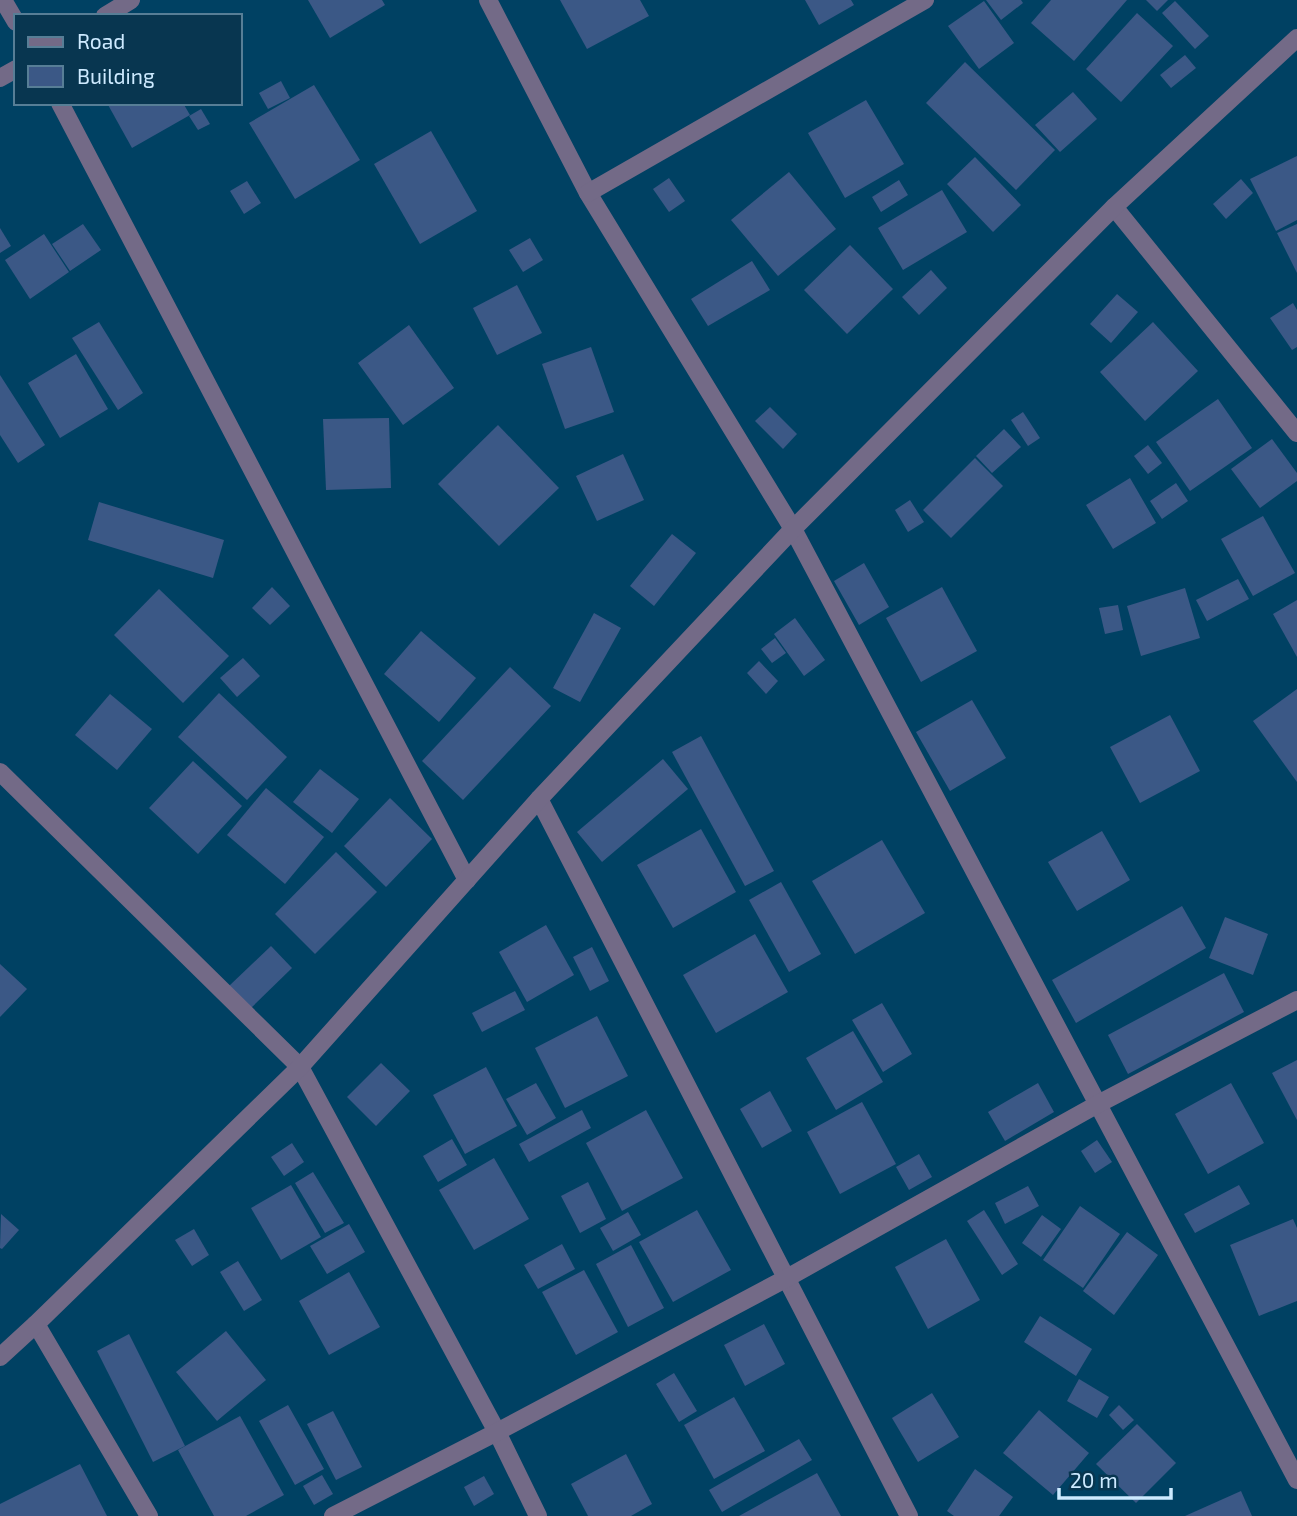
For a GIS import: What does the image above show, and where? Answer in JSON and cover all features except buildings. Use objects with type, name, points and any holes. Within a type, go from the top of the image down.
[{"type":"street","points":[[3,0],[14,19]]},
{"type":"street","points":[[108,14],[131,0]]},
{"type":"street","points":[[488,0],[588,193],[793,528],[1297,1480]]},
{"type":"street","points":[[588,193],[925,0]]},
{"type":"street","points":[[0,1357],[300,1067],[540,799],[793,528],[1114,206],[1297,38]]},
{"type":"street","points":[[61,105],[467,880]]},
{"type":"street","points":[[1114,206],[1297,433]]},
{"type":"street","points":[[0,772],[300,1067],[497,1432],[538,1516]]},
{"type":"street","points":[[540,799],[909,1516]]},
{"type":"street","points":[[333,1516],[787,1278],[1098,1104],[1297,1000]]},
{"type":"street","points":[[36,1324],[149,1516]]}]
